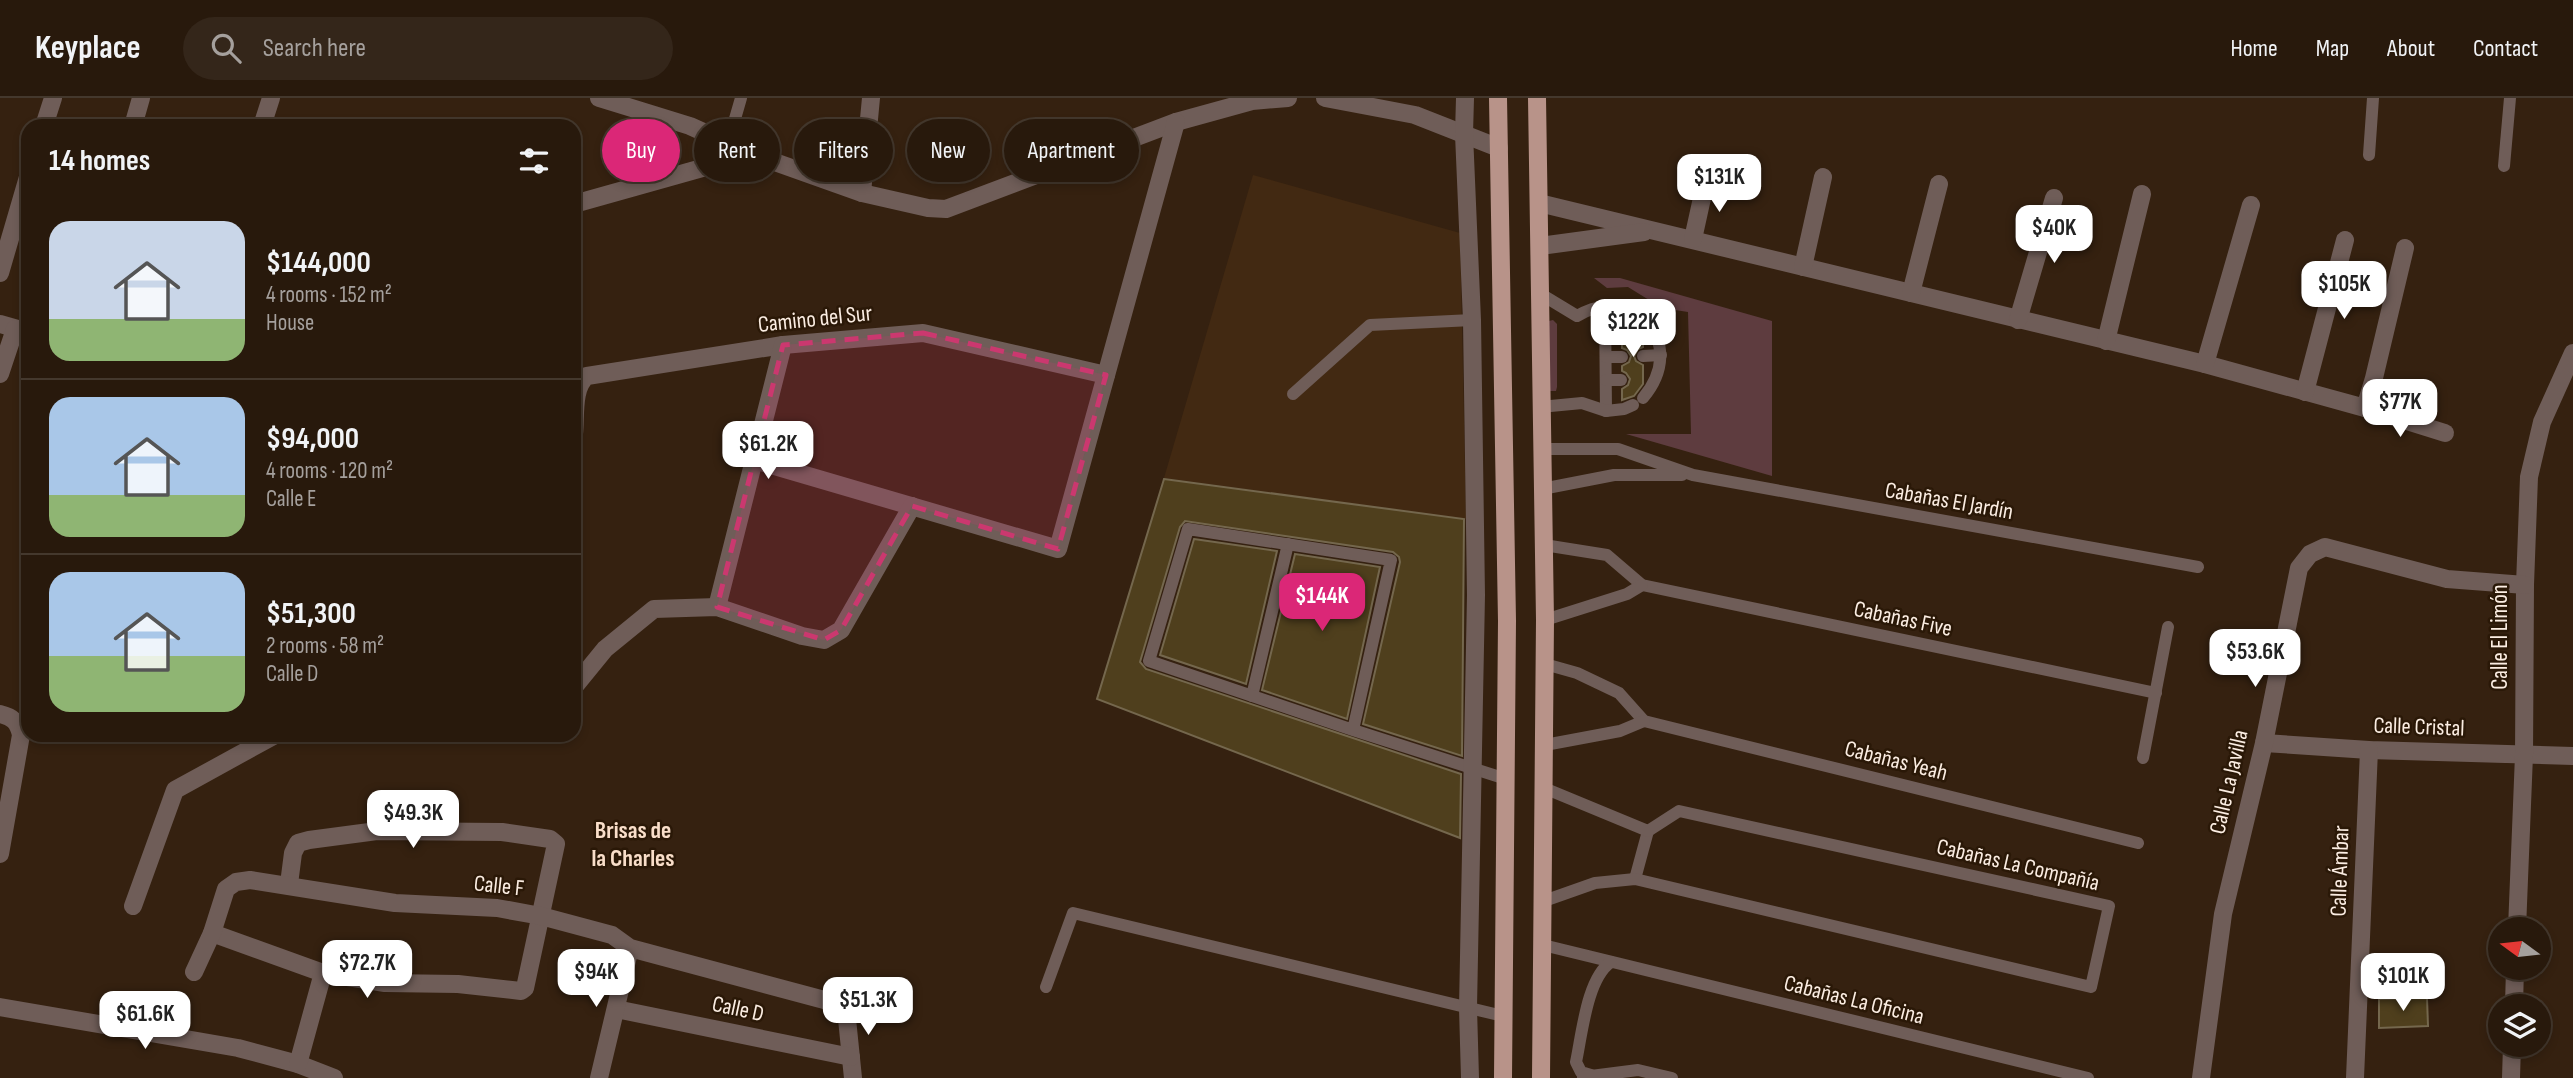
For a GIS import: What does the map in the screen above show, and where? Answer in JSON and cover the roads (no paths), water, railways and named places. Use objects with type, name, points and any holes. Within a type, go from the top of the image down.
[{"type":"main road","points":[[1498,98],[1507,621],[1503,1078]]},
{"type":"main road","points":[[1536,98],[1545,620],[1541,1078]]},
{"type":"street","points":[[46,119],[53,98]]},
{"type":"street","points":[[135,119],[141,98]]},
{"type":"street","points":[[264,119],[271,98]]},
{"type":"street","points":[[599,98],[694,128]]},
{"type":"street","points":[[863,193],[871,98]]},
{"type":"street","points":[[780,164],[863,193],[928,208],[946,209],[1176,122],[1252,101],[1288,98]]},
{"type":"street","points":[[1325,98],[1415,115],[1499,148]]},
{"type":"street","points":[[1465,98],[1476,595],[1468,1008],[1470,1078]]},
{"type":"street","points":[[754,460],[1058,549],[1176,122]]},
{"type":"street","points":[[581,202],[694,170]]},
{"type":"street","points":[[1803,267],[1823,177]]},
{"type":"street","points":[[1693,239],[1706,180]]},
{"type":"street","points":[[1911,293],[1939,184]]},
{"type":"street","points":[[2106,341],[2142,194]]},
{"type":"street","points":[[2018,320],[2054,198]]},
{"type":"street","points":[[0,273],[21,201]]},
{"type":"street","points":[[1539,204],[2204,364],[2445,433]]},
{"type":"street","points":[[2204,364],[2251,205]]},
{"type":"street","points":[[1540,246],[1655,230]]},
{"type":"street","points":[[2305,392],[2345,240]]},
{"type":"street","points":[[2365,408],[2405,248]]},
{"type":"street","points":[[0,374],[14,329]]},
{"type":"street","name":"Camino del Sur","points":[[581,382],[587,376],[783,345],[923,334],[1106,375]]},
{"type":"street","points":[[717,607],[783,345]]},
{"type":"street","name":"Calle El Limón","points":[[2517,917],[2524,755],[2529,477],[2542,422],[2573,353]]},
{"type":"street","points":[[581,678],[605,649],[654,609],[717,607],[802,636],[824,640],[841,630],[912,506]]},
{"type":"street","name":"Calle La Javilla","points":[[2201,1078],[2223,914],[2264,743],[2299,568],[2310,554],[2325,547],[2447,579],[2525,585]]},
{"type":"street","points":[[0,714],[10,716],[19,725],[21,735],[0,854]]},
{"type":"street","points":[[133,906],[175,790],[262,742]]},
{"type":"street","name":"Calle Cristal","points":[[2264,743],[2369,750],[2573,756]]},
{"type":"street","name":"Calle Ámbar","points":[[2355,1078],[2369,750]]},
{"type":"street","points":[[212,933],[323,974],[385,983],[458,984],[518,992],[523,990],[556,844],[550,839],[502,832],[377,831],[309,840],[299,843],[293,853],[289,884]]},
{"type":"street","name":"Calle F","points":[[194,972],[212,933],[226,889],[236,882],[250,880],[289,884],[395,903],[497,908],[541,916],[612,935],[630,948],[845,1007],[851,1057]]},
{"type":"street","points":[[599,1078],[630,948]]},
{"type":"street","points":[[298,1064],[323,974]]},
{"type":"street","points":[[0,1007],[238,1048],[298,1064],[334,1078]]},
{"type":"street","name":"Calle D","points":[[616,1009],[851,1057]]},
{"type":"street","points":[[851,1057],[853,1078]]},
{"type":"street","points":[[2511,1078],[2512,1057]]},
{"type":"lane","points":[[735,119],[741,98]]},
{"type":"lane","points":[[2369,155],[2373,98]]},
{"type":"lane","points":[[2504,166],[2510,98]]},
{"type":"lane","points":[[1539,293],[1577,316],[1587,309],[1605,306],[1621,307],[1639,315],[1661,355],[1660,370],[1649,379],[1638,401],[1606,411],[1582,403],[1540,407]]},
{"type":"lane","points":[[1605,306],[1606,411]]},
{"type":"lane","points":[[1293,394],[1370,325],[1472,320]]},
{"type":"lane","points":[[1605,334],[1622,334]]},
{"type":"lane","points":[[1643,356],[1661,355]]},
{"type":"lane","points":[[1606,357],[1622,356]]},
{"type":"lane","points":[[1606,380],[1621,380]]},
{"type":"lane","name":"Cabañas El Jardín","points":[[1541,449],[1618,449],[1693,475],[2198,567]]},
{"type":"lane","name":"Cabañas El Jardín","points":[[1542,489],[1614,475],[1693,475]]},
{"type":"lane","points":[[1353,730],[1391,559],[1188,529],[1149,661],[1353,730],[1506,779]]},
{"type":"lane","points":[[1252,696],[1288,544]]},
{"type":"lane","name":"Cabañas Five","points":[[1544,545],[1607,555],[1642,585],[2156,693]]},
{"type":"lane","points":[[1545,620],[1627,594],[1642,585]]},
{"type":"lane","points":[[2143,758],[2168,627]]},
{"type":"lane","points":[[1545,664],[1577,673],[1619,693],[1644,721],[1619,731],[1545,745]]},
{"type":"lane","name":"Cabañas Yeah","points":[[1644,721],[2138,843]]},
{"type":"lane","points":[[1544,788],[1648,831],[1635,879]]},
{"type":"lane","name":"Cabañas La Compañía","points":[[1544,901],[1595,883],[1635,879],[2091,987],[2109,906],[1679,811],[1648,831]]},
{"type":"lane","points":[[1046,987],[1073,914],[1503,1016]]},
{"type":"lane","name":"Cabañas La Oficina","points":[[1543,945],[2088,1078]]},
{"type":"lane","points":[[1611,962],[1604,967],[1594,983],[1576,1062],[1581,1072],[1585,1077],[1638,1070],[1672,1078]]},
{"type":"district","name":"Brisas de la Charles","points":[[633,844]]}]
